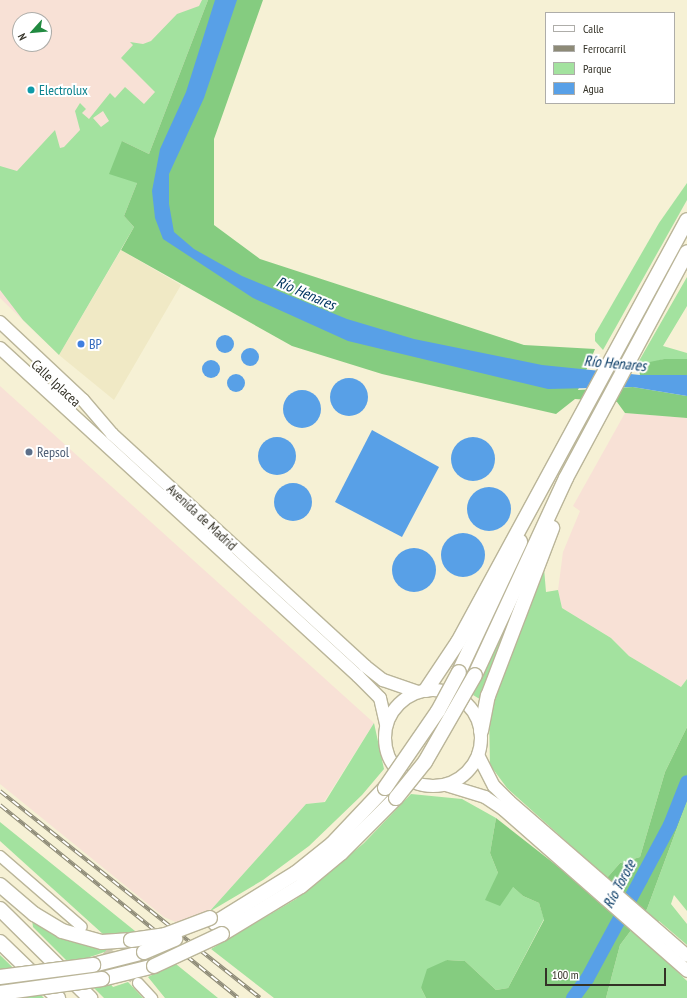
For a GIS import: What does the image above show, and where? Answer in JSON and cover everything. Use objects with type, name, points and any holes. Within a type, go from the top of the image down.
[{"type":"highway","points":[[0,993],[102,979],[154,966],[296,873],[332,844],[385,788],[438,711],[459,672],[577,423],[617,343],[687,220]]},
{"type":"highway","points":[[0,978],[93,966],[144,952],[215,925],[301,886],[341,853],[396,798],[425,762],[475,675],[533,546],[636,346],[687,252]]},
{"type":"highway","points":[[422,691],[458,642],[577,423]]},
{"type":"highway","points":[[480,731],[488,696],[588,440]]},
{"type":"highway","points":[[0,885],[34,914],[62,931],[102,942],[131,940],[165,935],[215,925]]},
{"type":"highway","points":[[0,908],[90,998]]},
{"type":"highway","points":[[0,942],[58,998]]},
{"type":"main road","name":"Avenida de Madrid","points":[[0,322],[83,400],[112,434],[365,666],[383,680],[422,691]]},
{"type":"main road","name":"Calle Iplacea","points":[[0,332],[112,434]]},
{"type":"main road","name":"Avenida de Madrid","points":[[0,348],[358,676],[380,698],[386,725]]},
{"type":"main road","points":[[478,755],[462,776],[446,784],[430,786],[402,774],[388,755],[386,725],[400,702],[422,691],[450,693],[466,703],[480,731],[478,755],[494,786],[575,864],[651,931],[687,971]]},
{"type":"main road","points":[[446,784],[485,797],[575,864]]},
{"type":"main road","points":[[651,931],[687,956]]},
{"type":"street","points":[[0,856],[82,927]]},
{"type":"street","points":[[138,983],[152,998]]},
{"type":"shaded area","points":[[0,0],[208,0],[134,227],[59,355],[0,298]]},
{"type":"shaded area","points":[[121,250],[181,285],[114,400],[59,355]]},
{"type":"shaded area","points":[[0,386],[374,723],[324,802],[306,804],[209,912],[178,923],[164,917],[0,784]]},
{"type":"shaded area","points":[[625,413],[687,418],[687,679],[681,687],[629,656],[611,638],[562,608],[558,590],[563,552],[580,511],[573,506]]},
{"type":"green space","points":[[202,0],[208,0],[149,154],[122,141],[137,183],[124,216],[134,227],[59,355],[23,320],[0,290],[0,166],[17,171],[55,130],[60,148],[64,147],[80,130],[75,111],[80,103],[86,109],[82,113],[89,119],[110,93],[115,98],[125,87],[144,104],[155,92],[121,58],[133,45],[130,42],[143,44],[151,41],[177,14],[199,6]],"holes":[[[103,111],[109,121],[101,127],[93,118]]]},
{"type":"green space","points":[[208,0],[263,0],[214,139],[214,225],[260,259],[524,345],[595,349],[578,390],[633,387],[687,396],[687,418],[625,413],[617,402],[575,399],[556,414],[382,374],[292,346],[121,250],[134,227],[124,216],[137,183],[109,174],[122,141],[149,154]]},
{"type":"green space","points":[[687,183],[687,200],[603,350],[595,341],[595,334],[659,223]]},
{"type":"green space","points":[[687,277],[687,306],[663,346],[687,353],[687,359],[664,359],[635,368]]},
{"type":"green space","points":[[664,359],[687,359],[687,375],[640,375],[639,369],[645,363]]},
{"type":"green space","points":[[532,568],[483,701],[473,695]]},
{"type":"green space","points":[[544,568],[546,592],[558,590],[562,608],[611,638],[629,656],[681,687],[687,679],[687,727],[665,772],[640,857],[620,863],[607,878],[507,788],[490,765],[489,711]]},
{"type":"green space","points":[[374,723],[384,769],[362,795],[309,846],[263,880],[209,912],[306,804],[325,802]]},
{"type":"green space","points":[[687,727],[687,801],[647,909],[620,945],[606,998],[426,998],[421,988],[427,969],[447,960],[465,961],[496,990],[508,988],[544,920],[539,903],[523,896],[513,887],[500,906],[485,900],[498,873],[490,853],[496,818],[593,894],[620,863],[640,857],[665,772]]},
{"type":"green space","points":[[411,794],[462,799],[496,818],[490,853],[498,873],[523,896],[539,903],[544,919],[508,988],[496,990],[465,961],[447,960],[421,988],[426,998],[274,998],[211,949],[296,899],[364,843]]},
{"type":"green space","points":[[687,801],[687,911],[674,895],[671,904],[687,924],[687,945],[659,921],[644,940],[687,981],[687,998],[606,998],[620,945],[647,909]]},
{"type":"green space","points":[[0,822],[218,998],[165,998],[148,977],[166,968],[127,933],[104,935],[0,841]]},
{"type":"green space","points":[[32,920],[86,944],[116,948],[90,957],[113,987],[128,982],[143,998],[104,998],[33,927]]},
{"type":"green space","points":[[0,955],[44,998],[0,998]]},
{"type":"water","points":[[215,0],[237,0],[204,98],[169,174],[169,204],[174,232],[194,249],[242,276],[347,319],[414,339],[542,365],[640,375],[687,375],[687,396],[633,387],[548,389],[348,341],[253,298],[163,239],[155,218],[152,191],[160,149],[186,92]]},
{"type":"water","points":[[225,335],[231,338],[234,344],[231,350],[225,353],[219,350],[216,344],[219,338]]},
{"type":"water","points":[[250,348],[256,351],[259,357],[256,363],[250,366],[244,363],[241,357],[244,351]]},
{"type":"water","points":[[211,360],[217,363],[220,369],[217,375],[211,378],[205,375],[202,369],[205,363]]},
{"type":"water","points":[[236,374],[242,377],[245,383],[242,389],[236,392],[230,389],[227,383],[230,377]]},
{"type":"water","points":[[345,378],[353,378],[363,383],[367,390],[367,404],[363,411],[353,416],[345,416],[335,411],[333,408],[330,401],[330,393],[335,383],[338,381]]},
{"type":"water","points":[[298,390],[306,390],[316,395],[320,402],[320,416],[316,423],[306,428],[298,428],[288,423],[286,420],[283,413],[283,405],[288,395],[291,393]]},
{"type":"water","points":[[372,430],[439,467],[402,537],[335,502]]},
{"type":"water","points":[[273,437],[281,437],[291,442],[295,449],[295,463],[291,470],[281,475],[273,475],[263,470],[261,467],[258,460],[258,452],[263,442],[266,440]]},
{"type":"water","points":[[469,437],[477,437],[482,438],[489,443],[494,450],[494,468],[489,475],[482,480],[469,481],[461,478],[454,471],[451,463],[451,455],[454,447],[461,440]]},
{"type":"water","points":[[289,483],[297,483],[307,488],[311,495],[311,509],[307,516],[297,521],[289,521],[279,516],[277,513],[274,506],[274,498],[279,488],[282,486]]},
{"type":"water","points":[[485,487],[493,487],[498,488],[505,493],[510,500],[510,518],[505,525],[498,530],[485,531],[477,528],[470,521],[467,513],[467,505],[470,497],[477,490]]},
{"type":"water","points":[[459,533],[467,533],[472,534],[479,539],[484,546],[484,564],[479,571],[472,576],[459,577],[451,574],[444,567],[441,559],[441,551],[444,543],[451,536]]},
{"type":"water","points":[[410,548],[418,548],[423,549],[430,554],[435,561],[435,579],[430,586],[423,591],[410,592],[402,589],[395,582],[392,574],[392,566],[395,558],[402,551]]},
{"type":"waterway","name":"Río Torote","points":[[573,998],[587,979],[670,825],[687,782]]},
{"type":"tunnel","points":[[95,940],[138,983]]},
{"type":"railway","points":[[0,791],[260,998]]},
{"type":"railway","points":[[0,805],[238,998]]},
{"type":"place","name":"Electrolux","points":[[31,90]]},
{"type":"place","name":"BP","points":[[81,344]]},
{"type":"place","name":"Repsol","points":[[29,452]]},
{"type":"water label","name":"Río Henares","points":[[306,293]]},
{"type":"water label","name":"Río Henares","points":[[615,363]]}]
